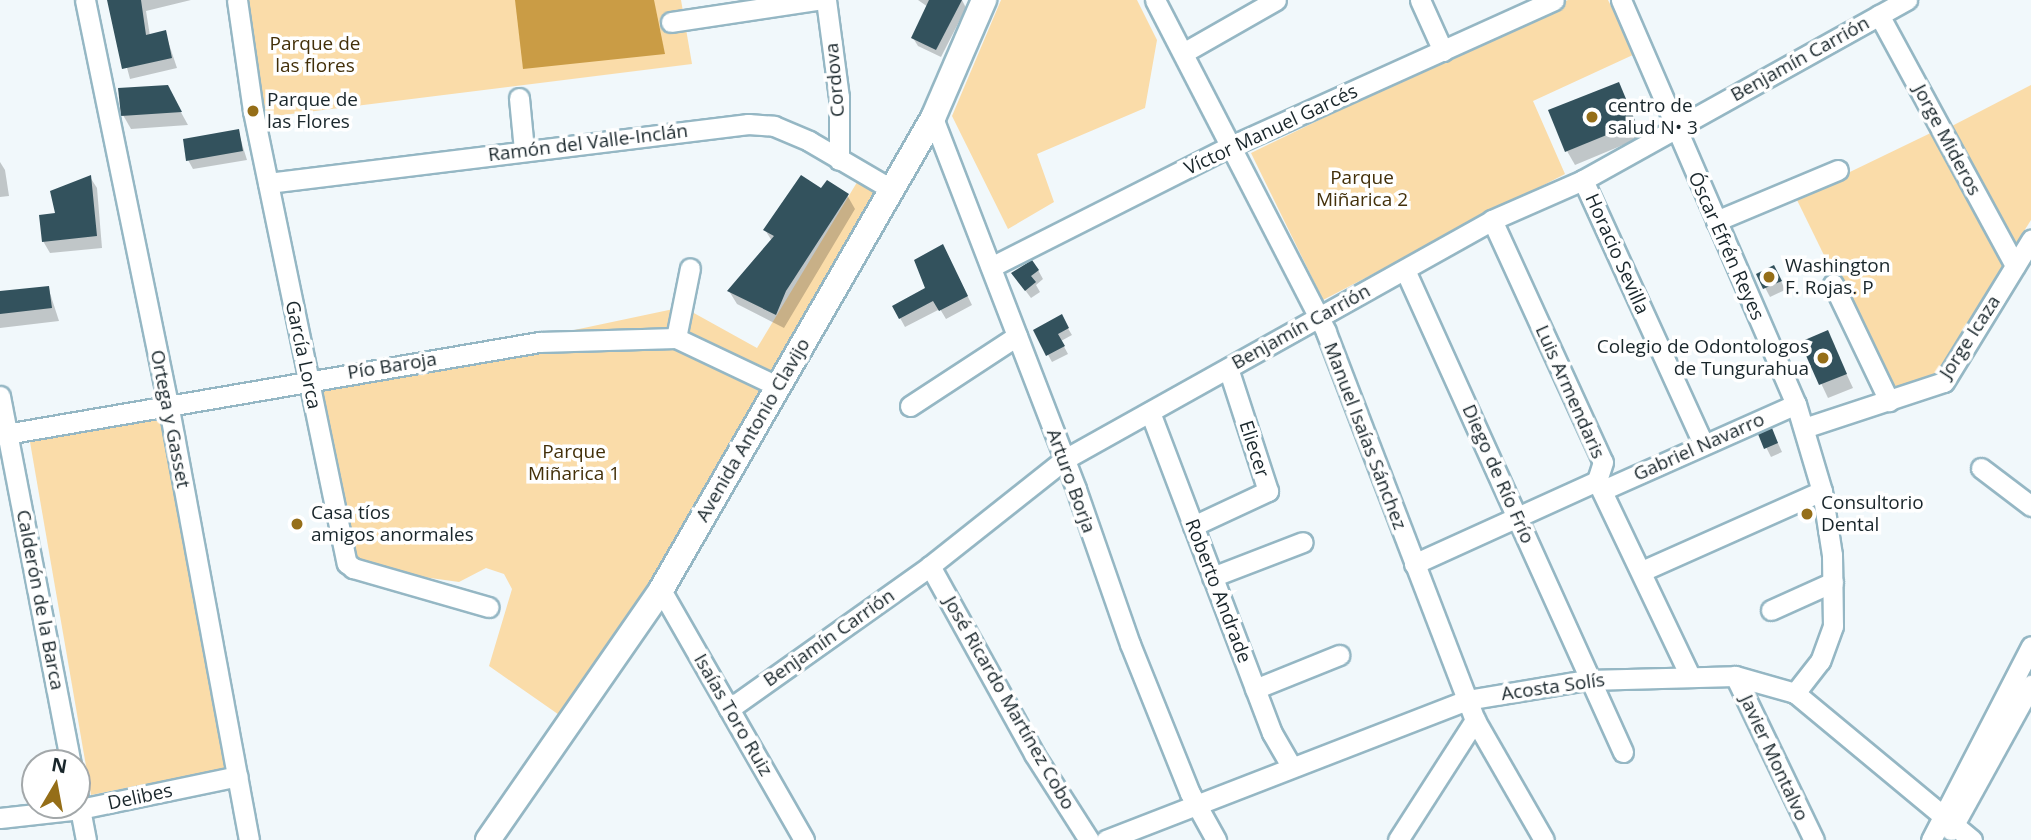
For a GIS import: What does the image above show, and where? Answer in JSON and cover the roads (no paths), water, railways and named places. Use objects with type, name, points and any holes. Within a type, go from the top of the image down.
[{"type":"main road","name":"Avenida Antonio Clavijo","points":[[488,840],[661,590],[933,118],[984,0]]},
{"type":"street","name":"Ortega y Gasset","points":[[85,0],[168,403],[249,840]]},
{"type":"street","name":"García Lorca","points":[[237,0],[268,183],[347,563],[488,607]]},
{"type":"street","points":[[671,22],[816,0]]},
{"type":"street","name":"Cordova","points":[[826,0],[839,97],[839,160]]},
{"type":"street","name":"Manuel Isaías Sánchez","points":[[1155,0],[1233,145],[1319,319],[1475,720],[1544,840]]},
{"type":"street","points":[[1183,53],[1276,0]]},
{"type":"street","points":[[1420,0],[1443,51]]},
{"type":"street","name":"Víctor Manuel Garcés","points":[[991,267],[1233,145],[1554,0]]},
{"type":"street","name":"Óscar Efrén Reyes","points":[[1621,0],[1675,130],[1796,404],[1822,491],[1833,582],[1829,645],[1796,693]]},
{"type":"street","name":"Benjamín Carrión","points":[[729,709],[930,566],[1065,460],[1492,220],[1583,180],[1907,0]]},
{"type":"street","name":"Jorge Mideros","points":[[1879,15],[2015,266]]},
{"type":"street","points":[[519,98],[524,149]]},
{"type":"street","name":"Arturo Borja","points":[[933,118],[1065,460],[1130,644],[1196,803],[1216,840]]},
{"type":"street","name":"Ramón del Valle-Inclán","points":[[268,183],[524,149],[748,124],[774,126],[893,190]]},
{"type":"street","points":[[1716,221],[1838,170]]},
{"type":"street","name":"Horacio Sevilla","points":[[1583,180],[1703,443]]},
{"type":"street","name":"Luis Armendaris","points":[[1492,220],[1603,462],[1600,486],[1690,676]]},
{"type":"street","name":"Jorge Icaza","points":[[1804,428],[1944,382],[2031,240]]},
{"type":"street","points":[[676,338],[690,268]]},
{"type":"street","name":"Diego de Río Frío","points":[[1405,270],[1518,517],[1587,680],[1623,752]]},
{"type":"street","points":[[1832,284],[1889,401]]},
{"type":"street","points":[[910,406],[1017,336]]},
{"type":"street","name":"Pío Baroja","points":[[4,434],[307,379],[539,342],[676,338],[777,386]]},
{"type":"street","name":"Eliecer","points":[[1193,526],[1268,491],[1228,368]]},
{"type":"street","name":"Calderón de la Barca","points":[[0,396],[4,434],[68,749]]},
{"type":"street","name":"Gabriel Navarro","points":[[1413,564],[1518,517],[1600,486],[1796,404]]},
{"type":"street","name":"Roberto Andrade","points":[[1150,412],[1272,733],[1292,767]]},
{"type":"street","points":[[1981,468],[2031,506]]},
{"type":"street","points":[[1642,571],[1822,491]]},
{"type":"street","points":[[1212,577],[1303,542]]},
{"type":"street","name":"José Ricardo Martínez Cobo","points":[[930,566],[1034,754],[1089,840]]},
{"type":"street","points":[[1771,610],[1833,582]]},
{"type":"street","name":"Isaías Toro Ruiz","points":[[661,590],[804,840]]},
{"type":"street","points":[[1948,828],[2031,646]]},
{"type":"street","points":[[1255,689],[1339,655]]},
{"type":"street","name":"Acosta Solís","points":[[1106,840],[1467,700],[1587,680],[1690,676],[1735,676],[1796,693],[1948,828],[1972,840]]},
{"type":"street","name":"Javier Montalvo","points":[[1735,676],[1806,837]]},
{"type":"street","points":[[1931,840],[1948,828],[2031,685]]},
{"type":"street","points":[[1398,840],[1475,720]]},
{"type":"street","name":"Delibes","points":[[91,799],[238,776]]},
{"type":"street","name":"Delibes","points":[[0,818],[21,813]]},
{"type":"street","points":[[82,819],[86,840]]},
{"type":"place","name":"Parque de las Flores","points":[[253,111]]},
{"type":"place","name":"centro de salud N• 3","points":[[1592,117]]},
{"type":"place","name":"Washington F. Rojas. P","points":[[1769,277]]},
{"type":"place","name":"Colegio de Odontologos de Tungurahua","points":[[1823,358]]},
{"type":"place","name":"Consultorio Dental","points":[[1807,514]]},
{"type":"place","name":"Casa tíos amigos anormales","points":[[297,524]]},
{"type":"park label","name":"Parque de las flores","points":[[315,55]]},
{"type":"park label","name":"Parque Miñarica 2","points":[[1362,189]]},
{"type":"park label","name":"Parque Miñarica 1","points":[[574,463]]}]
